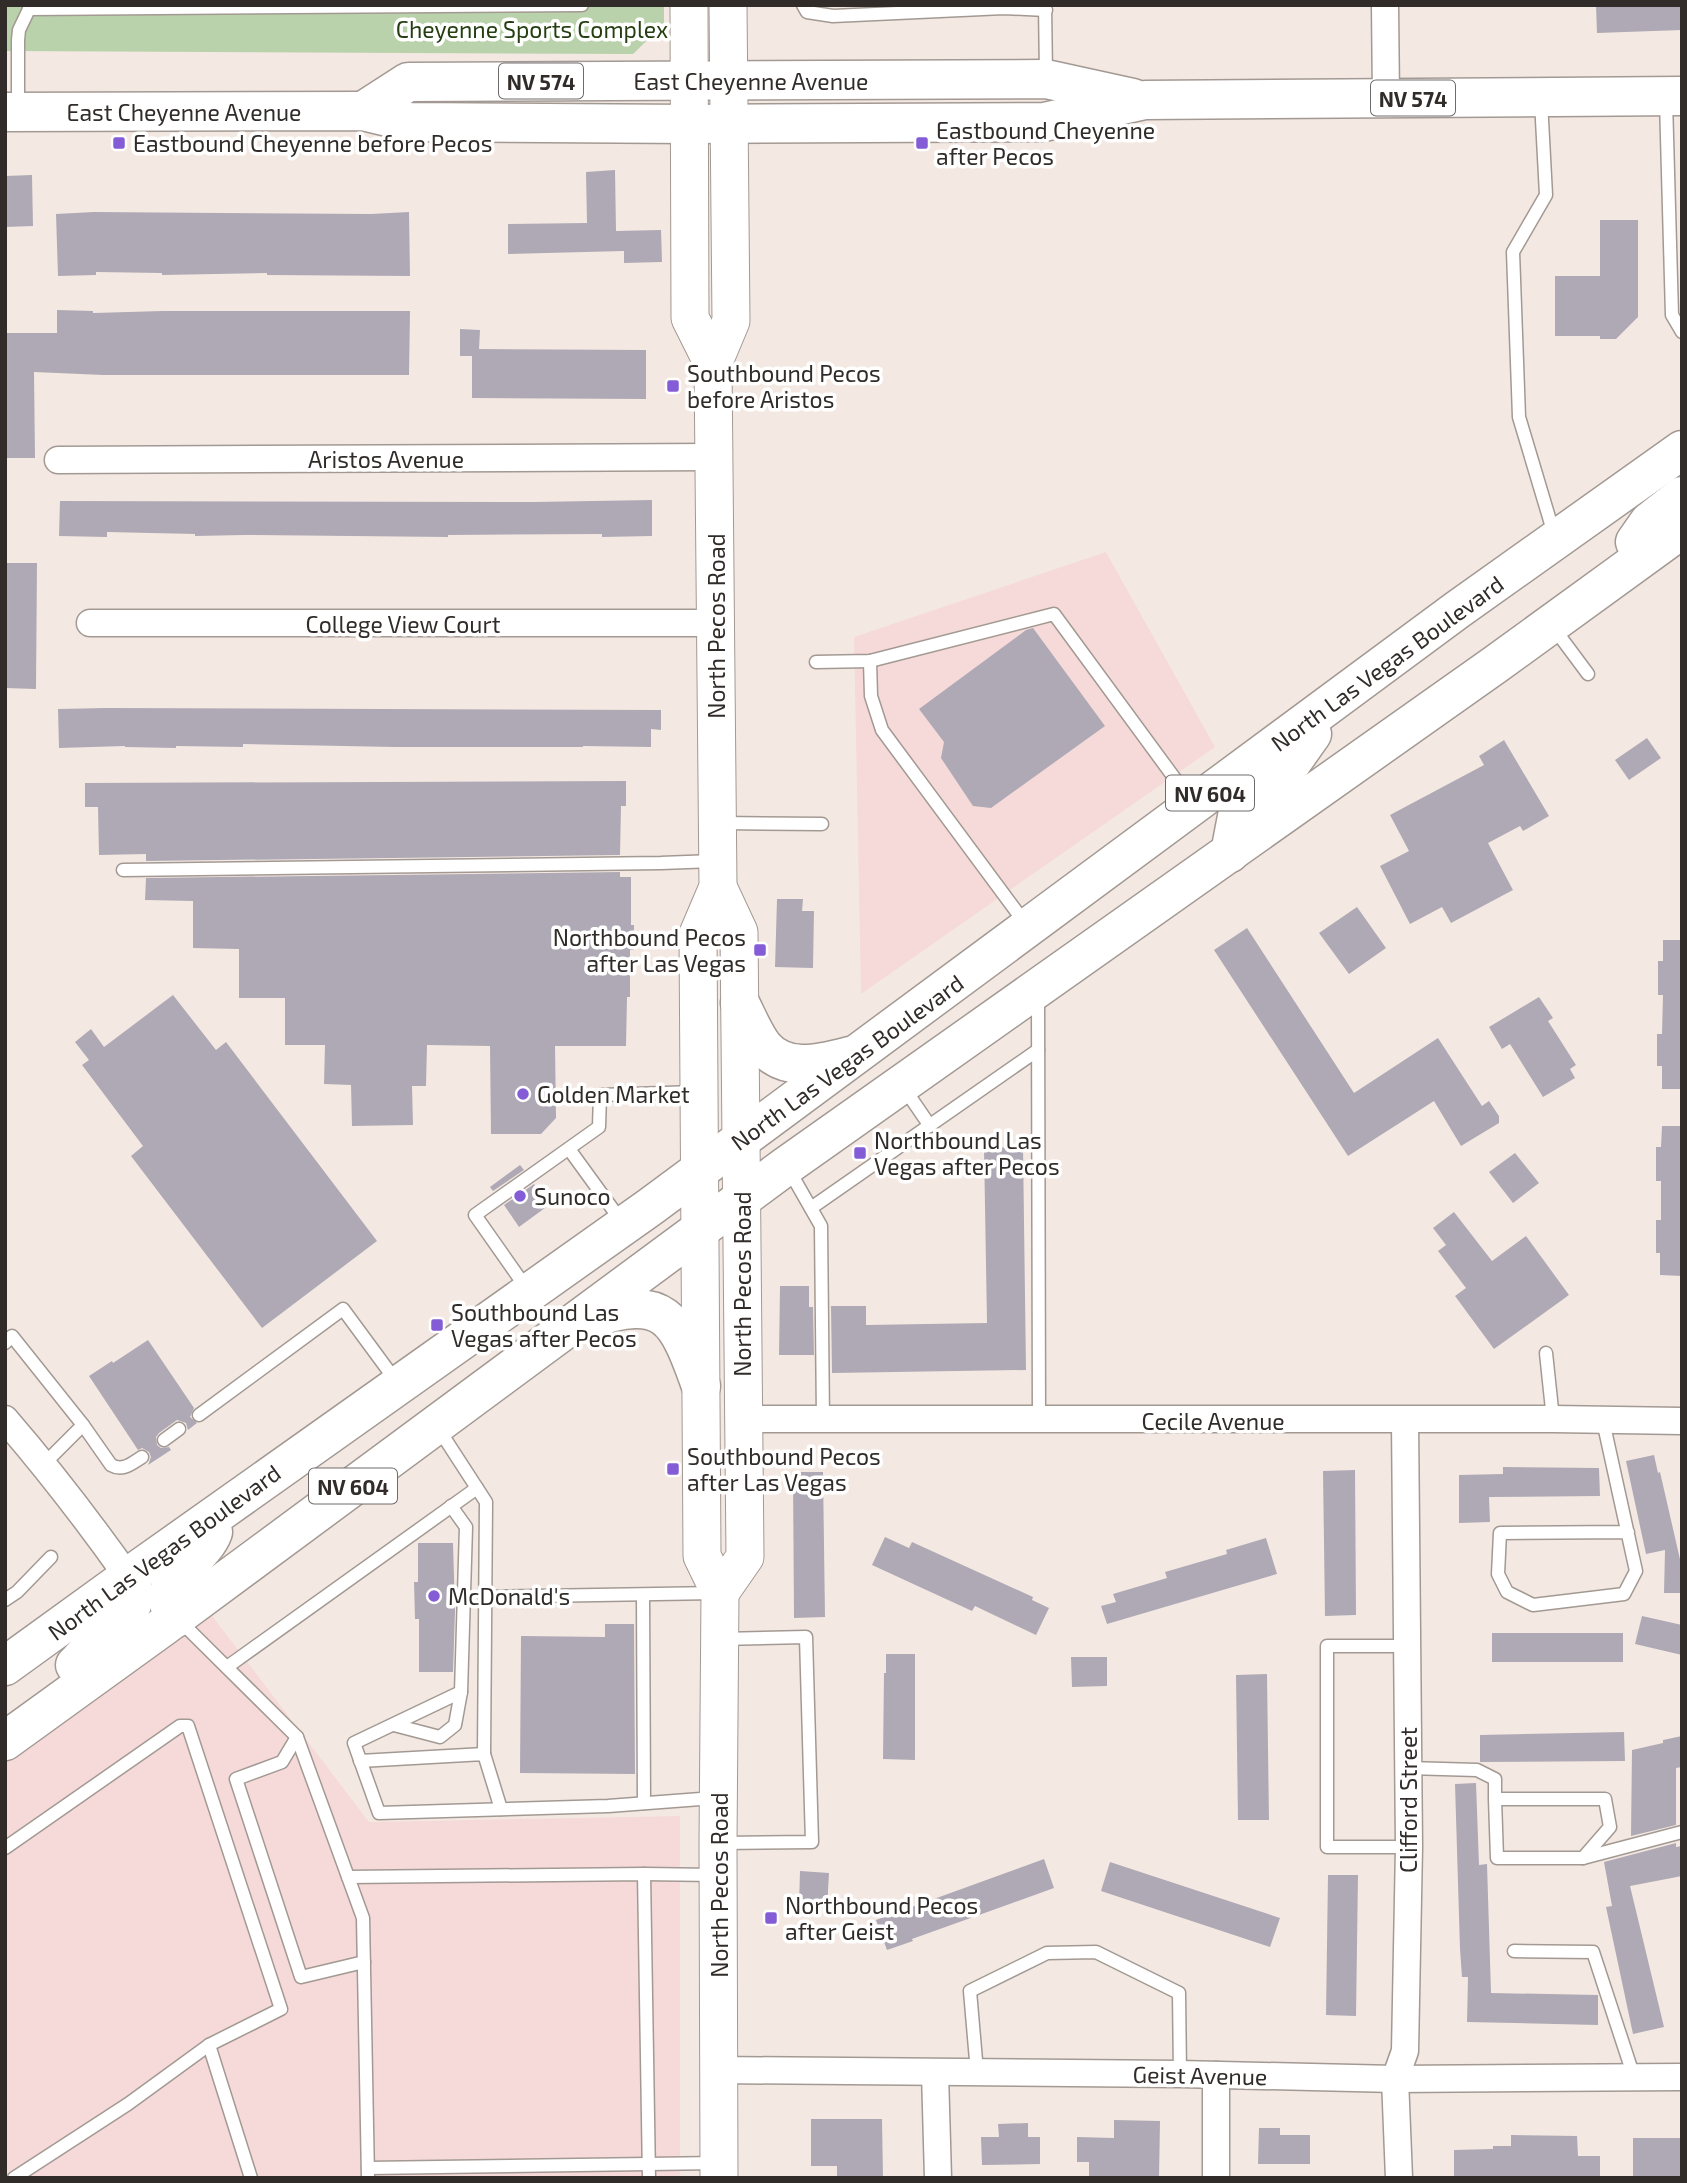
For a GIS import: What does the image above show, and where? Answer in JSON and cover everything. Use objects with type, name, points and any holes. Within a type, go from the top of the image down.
[{"type":"main road","name":"North Pecos Road","points":[[689,5],[690,318],[713,365]]},
{"type":"main road","name":"North Pecos Road","points":[[720,1593],[745,1557],[739,932],[718,874],[717,823],[713,365],[731,321],[728,5]]},
{"type":"main road","name":"East Cheyenne Avenue","points":[[363,111],[408,82],[1046,79],[1145,100]]},
{"type":"main road","name":"East Cheyenne Avenue","points":[[11,112],[363,111],[409,122],[1044,122],[1145,100],[1674,96]]},
{"type":"main road","name":"North Las Vegas Boulevard","points":[[5,1666],[699,1171],[1457,610],[1682,450]]},
{"type":"main road","points":[[1612,579],[1648,522],[1682,496]]},
{"type":"main road","name":"NV 604","points":[[5,1741],[176,1618],[786,1166],[1612,579],[1679,537]]},
{"type":"main road","points":[[1230,852],[1239,806],[1288,768],[1332,703]]},
{"type":"main road","points":[[1095,948],[1145,888],[1187,850],[1194,805]]},
{"type":"main road","name":"North Pecos Road","points":[[718,874],[698,934],[702,1556],[720,1593],[719,2171]]},
{"type":"main road","points":[[740,1003],[764,1048],[782,1060],[795,1065],[817,1065],[859,1053]]},
{"type":"main road","points":[[565,1328],[603,1315],[653,1310],[668,1318],[682,1338],[701,1386]]},
{"type":"main road","points":[[176,1618],[168,1603],[171,1584],[205,1548],[215,1528],[213,1516]]},
{"type":"main road","points":[[59,1702],[68,1672],[126,1616],[132,1604],[133,1585],[128,1577]]},
{"type":"street","points":[[1385,5],[1386,99]]},
{"type":"street","name":"Aristos Avenue","points":[[58,460],[714,457]]},
{"type":"street","name":"College View Court","points":[[90,623],[716,623]]},
{"type":"street","points":[[5,1419],[94,1528],[128,1577]]},
{"type":"street","name":"Cecile Avenue","points":[[743,1419],[1682,1421]]},
{"type":"street","name":"Clifford Street","points":[[1399,2178],[1395,2079],[1405,2051],[1409,1847],[1405,1421]]},
{"type":"street","name":"Geist Avenue","points":[[719,2070],[1180,2074],[1395,2079],[1682,2077]]},
{"type":"street","points":[[935,2073],[938,2178]]},
{"type":"street","points":[[1216,2076],[1216,2178]]},
{"type":"lane","points":[[11,112],[19,30],[30,7],[582,5]]},
{"type":"lane","points":[[803,5],[807,12],[834,16],[843,10],[1045,8],[1046,79]]},
{"type":"lane","points":[[1674,96],[1672,315],[1682,332]]},
{"type":"lane","points":[[1541,97],[1546,195],[1513,252],[1518,403],[1519,417],[1556,539]]},
{"type":"lane","points":[[816,662],[870,661],[1054,614],[1194,805]]},
{"type":"lane","points":[[1551,624],[1588,674]]},
{"type":"lane","points":[[870,661],[871,696],[881,730],[1028,928]]},
{"type":"lane","points":[[717,823],[822,824]]},
{"type":"lane","points":[[123,870],[661,863],[718,874]]},
{"type":"lane","points":[[1038,988],[1040,1420]]},
{"type":"lane","points":[[811,1208],[1038,1050]]},
{"type":"lane","points":[[902,1084],[930,1126]]},
{"type":"lane","points":[[529,1292],[475,1215],[599,1127],[600,1095],[699,1091]]},
{"type":"lane","points":[[569,1149],[624,1224]]},
{"type":"lane","points":[[786,1166],[821,1226],[823,1420]]},
{"type":"lane","points":[[199,1415],[343,1309],[398,1384]]},
{"type":"lane","points":[[5,1343],[12,1336],[83,1425],[111,1465],[124,1467],[142,1457]]},
{"type":"lane","points":[[1546,1353],[1553,1419]]},
{"type":"lane","points":[[1603,1421],[1628,1532],[1636,1571],[1624,1594],[1533,1605],[1507,1592],[1498,1574],[1500,1533],[1628,1532]]},
{"type":"lane","points":[[44,1464],[83,1425]]},
{"type":"lane","points":[[435,1425],[486,1502],[484,1754],[501,1809]]},
{"type":"lane","points":[[164,1440],[179,1429]]},
{"type":"lane","points":[[227,1667],[477,1488]]},
{"type":"lane","points":[[394,1724],[440,1737],[455,1725],[461,1692],[466,1527],[451,1506]]},
{"type":"lane","points":[[5,1600],[17,1592],[51,1557]]},
{"type":"lane","points":[[485,1597],[720,1593]]},
{"type":"lane","points":[[643,1595],[644,1803]]},
{"type":"lane","points":[[176,1618],[297,1737],[363,1918],[368,2173],[648,2164],[719,2171]]},
{"type":"lane","points":[[348,1877],[644,1874],[812,1842],[806,1637],[719,1639]]},
{"type":"lane","points":[[1407,1646],[1327,1646],[1327,1847],[1409,1847]]},
{"type":"lane","points":[[461,1692],[354,1743],[379,1813],[718,1798]]},
{"type":"lane","points":[[5,1848],[180,1726],[188,1726],[281,2009],[209,2045],[128,2104],[14,2178]]},
{"type":"lane","points":[[297,1737],[282,1762],[236,1779],[301,1976],[364,1962]]},
{"type":"lane","points":[[360,1760],[484,1754]]},
{"type":"lane","points":[[1408,1768],[1477,1770],[1495,1779],[1497,1858],[1583,1858],[1682,1832]]},
{"type":"lane","points":[[1495,1799],[1605,1799],[1610,1827],[1583,1858]]},
{"type":"lane","points":[[644,1874],[649,2178]]},
{"type":"lane","points":[[1514,1951],[1594,1952],[1634,2077]]},
{"type":"lane","points":[[977,2072],[970,1992],[1047,1953],[1096,1952],[1179,1993],[1180,2074]]},
{"type":"lane","points":[[209,2045],[251,2178]]},
{"type":"shaded area","points":[[1106,552],[1215,747],[861,994],[854,637]]},
{"type":"shaded area","points":[[210,1613],[369,1822],[680,1816],[680,2178],[5,2178],[5,1763]]},
{"type":"green space","name":"Cheyenne Sports Complex","points":[[5,5],[664,5],[664,24],[633,54],[5,51]]},
{"type":"building","points":[[1596,5],[1682,6],[1682,30],[1597,33]]},
{"type":"building","points":[[615,170],[616,231],[661,230],[662,262],[624,263],[624,251],[508,254],[508,224],[587,223],[586,172]]},
{"type":"building","points":[[32,175],[33,226],[5,227],[5,176]]},
{"type":"building","points":[[409,212],[410,276],[267,273],[162,275],[96,272],[96,275],[58,276],[56,214]]},
{"type":"building","points":[[1600,220],[1638,220],[1638,317],[1616,339],[1600,339],[1600,336],[1555,336],[1555,276],[1600,276]]},
{"type":"building","points":[[57,310],[93,313],[410,311],[409,375],[103,375],[34,372],[35,458],[5,458],[5,333],[57,333]]},
{"type":"building","points":[[460,329],[480,330],[479,349],[646,350],[646,399],[472,398],[472,356],[460,356]]},
{"type":"building","points":[[652,500],[652,536],[195,536],[107,532],[107,537],[59,536],[60,501]]},
{"type":"building","points":[[5,563],[37,563],[36,689],[5,688]]},
{"type":"building","points":[[1033,628],[1105,726],[991,808],[973,806],[941,758],[944,742],[919,709],[1026,630]]},
{"type":"building","points":[[58,709],[661,710],[661,730],[651,729],[651,747],[243,744],[243,747],[59,748]]},
{"type":"building","points":[[1647,738],[1661,758],[1629,780],[1615,760]]},
{"type":"building","points":[[1504,740],[1549,816],[1523,831],[1520,826],[1488,843],[1513,890],[1451,923],[1442,907],[1410,924],[1380,866],[1409,851],[1390,815],[1484,765],[1479,756]]},
{"type":"building","points":[[626,781],[626,806],[621,806],[620,855],[146,861],[146,854],[99,855],[98,807],[85,807],[85,783]]},
{"type":"building","points":[[620,872],[620,877],[631,877],[631,925],[634,925],[634,950],[630,950],[626,1046],[555,1046],[556,1118],[541,1134],[491,1134],[490,1046],[427,1045],[426,1086],[412,1086],[413,1125],[352,1126],[351,1085],[324,1084],[325,1045],[285,1045],[285,998],[239,998],[239,949],[193,948],[193,901],[145,900],[146,878]]},
{"type":"building","points":[[777,899],[803,899],[802,911],[814,911],[813,968],[775,967]]},
{"type":"building","points":[[1357,907],[1386,948],[1349,974],[1319,933]]},
{"type":"building","points":[[1247,928],[1354,1093],[1438,1038],[1482,1106],[1489,1101],[1499,1116],[1499,1123],[1461,1146],[1434,1101],[1348,1156],[1214,950]]},
{"type":"building","points":[[1663,940],[1682,940],[1682,1089],[1662,1089],[1662,1066],[1657,1066],[1657,1034],[1662,1034],[1663,995],[1658,995],[1658,961],[1663,961]]},
{"type":"building","points":[[173,995],[216,1050],[226,1042],[377,1241],[262,1328],[131,1156],[143,1146],[82,1065],[89,1060],[75,1042],[91,1029],[104,1047]]},
{"type":"building","points":[[1539,997],[1553,1018],[1548,1021],[1576,1065],[1570,1069],[1575,1078],[1543,1097],[1510,1044],[1502,1049],[1489,1027]]},
{"type":"building","points":[[1662,1126],[1682,1126],[1682,1276],[1660,1275],[1660,1253],[1656,1253],[1656,1220],[1661,1220],[1661,1181],[1656,1181],[1656,1147],[1661,1147]]},
{"type":"building","points":[[1023,1147],[1026,1370],[832,1373],[831,1306],[866,1306],[866,1325],[987,1323],[984,1148]]},
{"type":"building","points":[[1515,1153],[1539,1183],[1513,1203],[1489,1172]]},
{"type":"building","points":[[520,1165],[524,1170],[493,1191],[490,1187]]},
{"type":"building","points":[[534,1184],[549,1205],[519,1227],[504,1205]]},
{"type":"building","points":[[1454,1212],[1492,1261],[1526,1236],[1569,1295],[1494,1349],[1455,1296],[1466,1288],[1438,1251],[1446,1245],[1433,1228]]},
{"type":"building","points":[[780,1286],[809,1286],[809,1307],[813,1307],[814,1355],[779,1355]]},
{"type":"building","points":[[148,1340],[194,1408],[190,1417],[197,1423],[188,1430],[186,1423],[177,1420],[159,1433],[156,1437],[157,1445],[161,1448],[169,1447],[171,1450],[148,1465],[151,1457],[149,1452],[142,1448],[138,1450],[89,1376]]},
{"type":"building","points":[[1654,1455],[1682,1568],[1682,1593],[1664,1593],[1665,1550],[1646,1554],[1626,1461]]},
{"type":"building","points":[[1503,1467],[1599,1468],[1600,1496],[1489,1497],[1490,1522],[1459,1523],[1459,1475],[1503,1474]]},
{"type":"building","points":[[1355,1470],[1356,1615],[1325,1616],[1323,1471]]},
{"type":"building","points":[[793,1472],[823,1472],[825,1617],[794,1618]]},
{"type":"building","points":[[885,1537],[909,1548],[912,1542],[1033,1597],[1032,1600],[1049,1608],[1036,1635],[975,1606],[972,1611],[872,1565]]},
{"type":"building","points":[[1266,1538],[1277,1574],[1107,1624],[1101,1606],[1116,1602],[1113,1594],[1167,1578],[1165,1572],[1227,1554],[1226,1550]]},
{"type":"building","name":"McDonald's","points":[[418,1543],[453,1543],[453,1672],[419,1672],[419,1619],[415,1619],[414,1582],[418,1582]]},
{"type":"building","points":[[1642,1616],[1682,1625],[1682,1655],[1635,1644]]},
{"type":"building","points":[[605,1624],[634,1624],[635,1774],[520,1773],[521,1636],[605,1637]]},
{"type":"building","points":[[1492,1633],[1623,1633],[1623,1662],[1492,1662]]},
{"type":"building","points":[[886,1654],[915,1654],[915,1760],[883,1759]]},
{"type":"building","points":[[1071,1657],[1107,1657],[1107,1686],[1072,1687]]},
{"type":"building","points":[[1267,1674],[1269,1820],[1238,1820],[1236,1675]]},
{"type":"building","points":[[1624,1732],[1625,1761],[1480,1762],[1480,1735]]},
{"type":"building","points":[[1682,1736],[1682,1767],[1676,1768],[1676,1825],[1631,1836],[1632,1750]]},
{"type":"building","points":[[1476,1783],[1479,1865],[1487,1864],[1491,1993],[1598,1995],[1598,2025],[1467,2022],[1468,1977],[1462,1977],[1460,1949],[1455,1784]]},
{"type":"building","points":[[1676,1843],[1676,1847],[1682,1846],[1682,1876],[1630,1886],[1664,2027],[1633,2034],[1606,1907],[1612,1906],[1604,1862]]},
{"type":"building","points":[[1044,1859],[1054,1888],[887,1950],[876,1920]]},
{"type":"building","points":[[1110,1862],[1280,1918],[1270,1947],[1101,1891]]},
{"type":"building","points":[[800,1871],[829,1873],[827,1908],[799,1906]]},
{"type":"building","points":[[1328,1875],[1358,1875],[1356,2016],[1326,2015]]},
{"type":"building","points":[[811,2119],[882,2119],[883,2178],[837,2178],[837,2166],[811,2166]]},
{"type":"building","points":[[1114,2120],[1160,2121],[1159,2178],[1089,2178],[1089,2162],[1077,2162],[1077,2137],[1114,2138]]},
{"type":"building","points":[[1028,2123],[1028,2137],[1040,2137],[1040,2164],[982,2165],[981,2137],[999,2137],[998,2124]]},
{"type":"building","points":[[1259,2128],[1280,2128],[1280,2135],[1310,2135],[1310,2164],[1258,2164]]},
{"type":"building","points":[[1511,2135],[1577,2136],[1578,2156],[1600,2156],[1600,2178],[1454,2178],[1454,2150],[1511,2146]]},
{"type":"building","points":[[1633,2138],[1682,2138],[1682,2178],[1633,2178]]},
{"type":"place","name":"Eastbound Cheyenne before Pecos","points":[[119,143]]},
{"type":"place","name":"Eastbound Cheyenne after Pecos","points":[[922,143]]},
{"type":"place","name":"Southbound Pecos before Aristos","points":[[673,386]]},
{"type":"place","name":"Northbound Pecos after Las Vegas","points":[[760,950]]},
{"type":"place","name":"Golden Market","points":[[523,1094]]},
{"type":"place","name":"Northbound Las Vegas after Pecos","points":[[860,1153]]},
{"type":"place","name":"Sunoco","points":[[520,1196]]},
{"type":"place","name":"Southbound Las Vegas after Pecos","points":[[437,1325]]},
{"type":"place","name":"Southbound Pecos after Las Vegas","points":[[673,1469]]},
{"type":"place","name":"McDonald's","points":[[434,1596]]},
{"type":"place","name":"Northbound Pecos after Geist","points":[[771,1918]]}]
